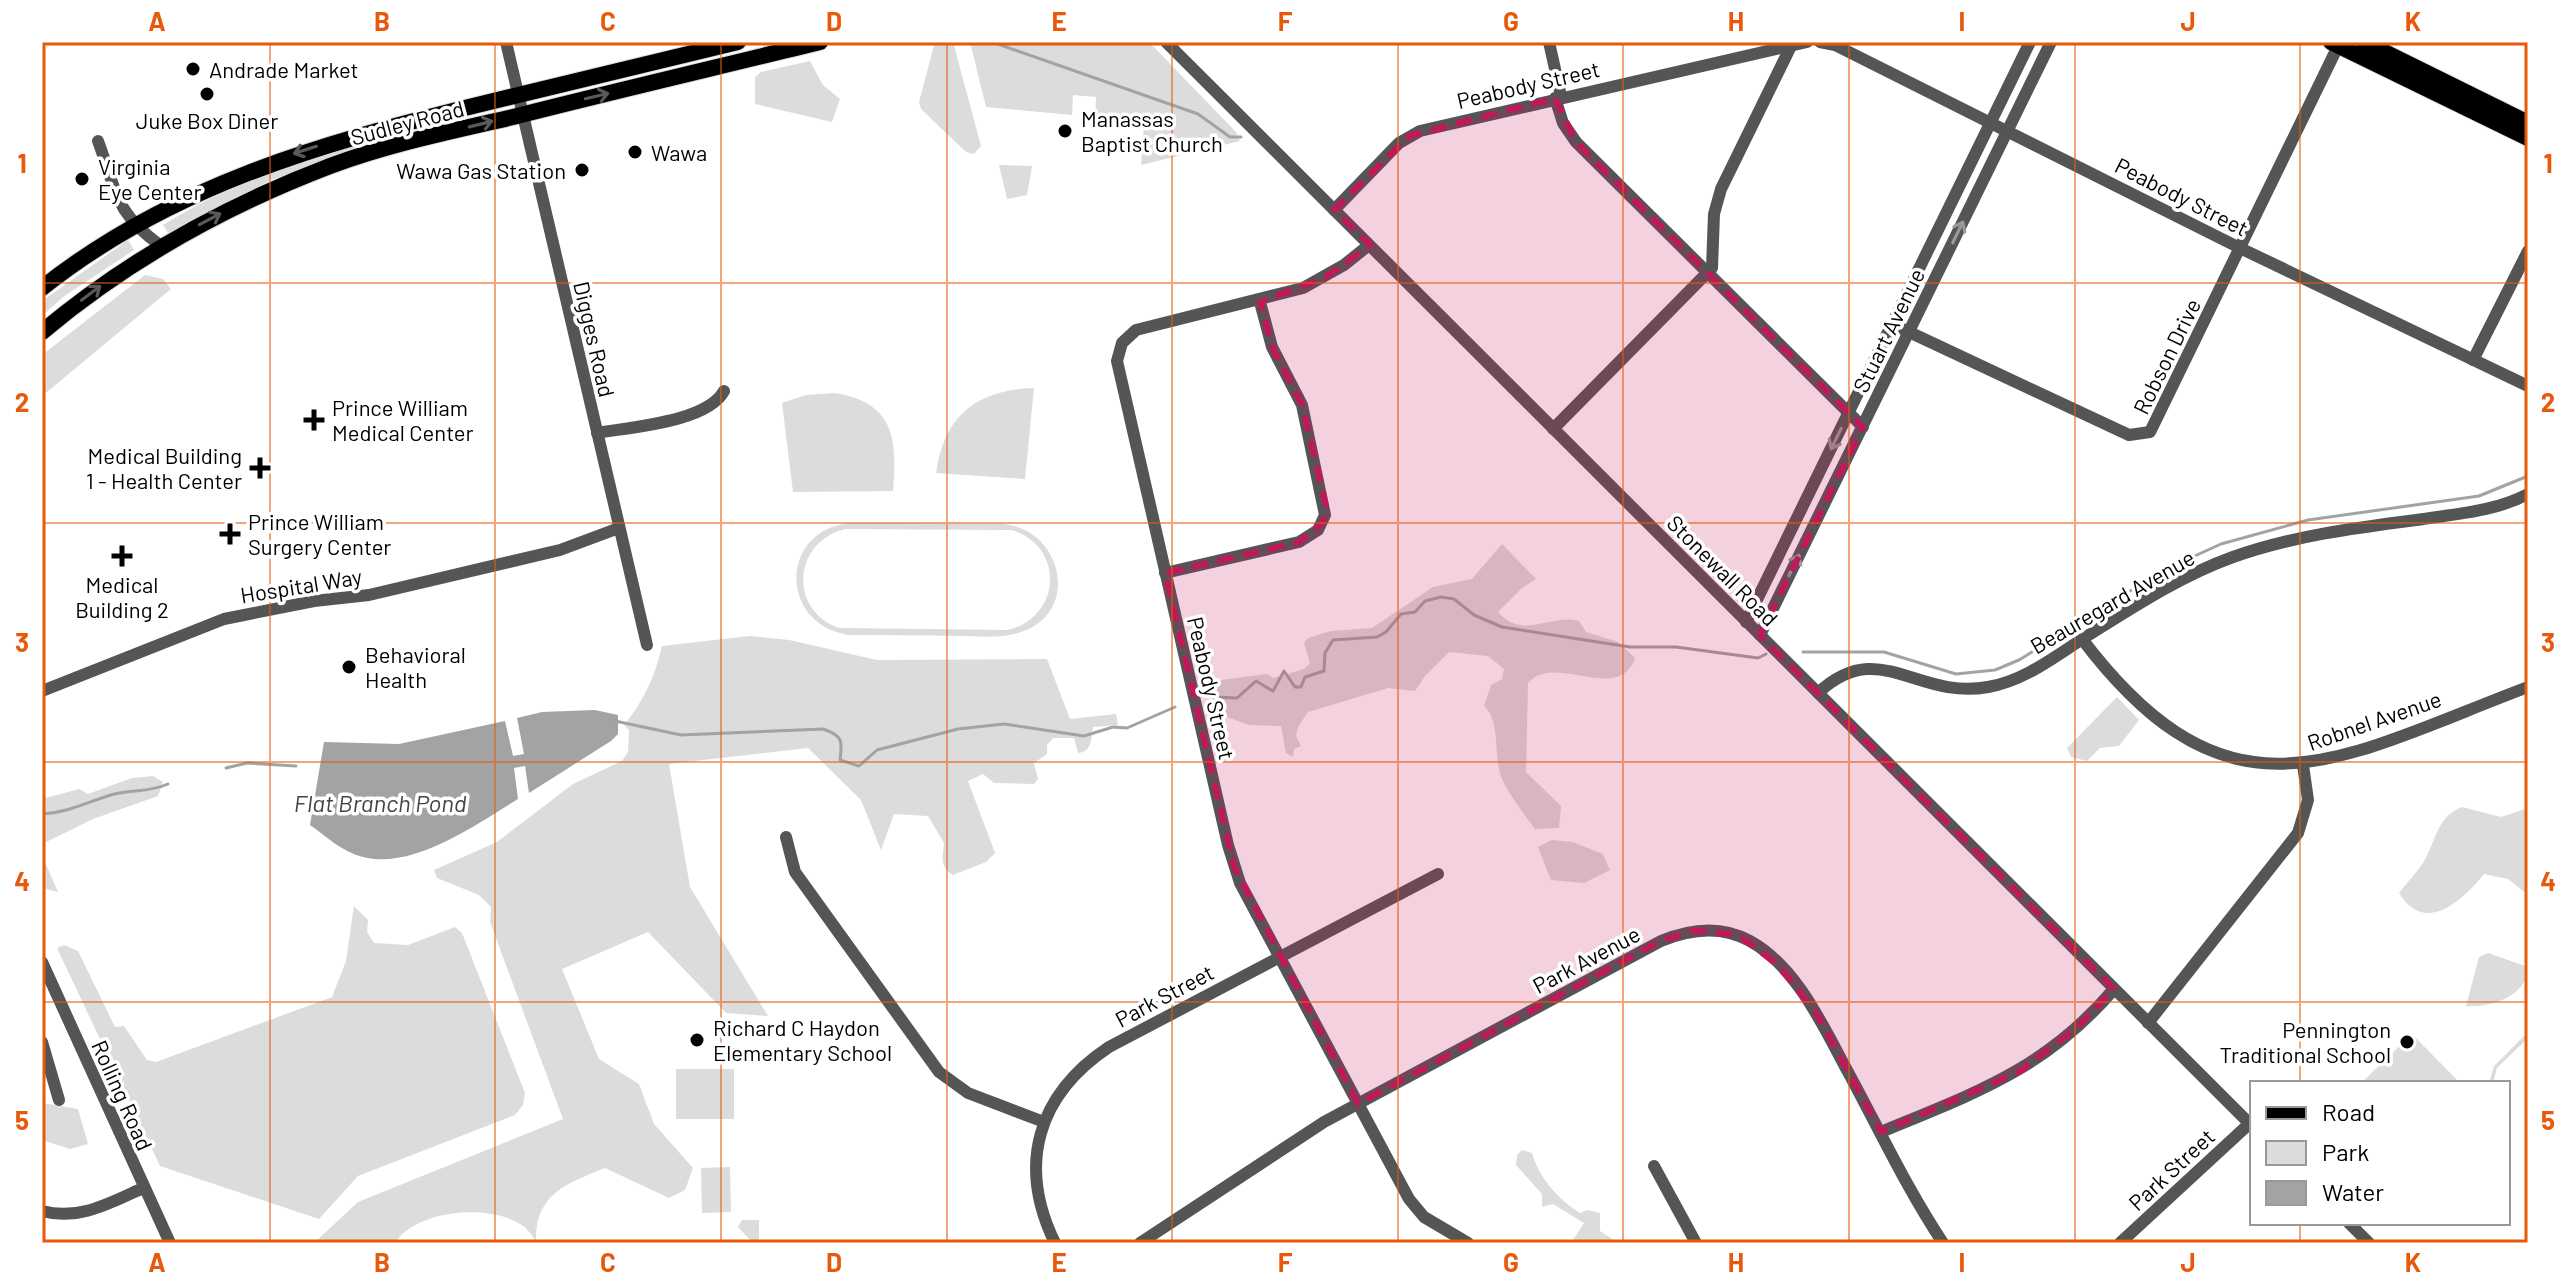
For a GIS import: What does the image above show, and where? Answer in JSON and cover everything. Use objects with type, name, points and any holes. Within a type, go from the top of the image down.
[{"type":"main road","name":"Sudley Road","points":[[42,288],[133,226],[267,163],[352,136],[738,42]]},
{"type":"main road","name":"Sudley Road","points":[[42,332],[100,286],[161,246],[232,207],[334,165],[521,114],[819,42]]},
{"type":"main road","points":[[2364,42],[2528,123]]},
{"type":"main road","points":[[2337,43],[2528,138]]},
{"type":"street","name":"Digges Road","points":[[506,42],[647,645]]},
{"type":"street","name":"Stonewall Road","points":[[1166,42],[2250,1125]]},
{"type":"street","points":[[1549,42],[1563,123],[1576,142],[1863,427]]},
{"type":"street","name":"Peabody Street","points":[[1334,210],[1409,136],[1558,97],[1807,42]]},
{"type":"street","name":"Peabody Street","points":[[1820,42],[1835,45],[2240,248],[2528,386]]},
{"type":"street","name":"Stuart Avenue","points":[[1746,622],[2030,42]]},
{"type":"street","name":"Stuart Avenue","points":[[1760,635],[2051,42]]},
{"type":"street","name":"Robson Drive","points":[[1892,324],[2129,435],[2142,436],[2155,427],[2337,43]]},
{"type":"street","points":[[1553,429],[1709,272],[1713,264],[1714,214],[1721,189],[1792,44]]},
{"type":"street","points":[[98,141],[117,198],[133,226],[161,246]]},
{"type":"street","name":"Peabody Street","points":[[1369,245],[1324,278],[1260,302],[1143,327],[1128,336],[1118,352],[1117,361],[1234,867],[1279,957],[1416,1210],[1468,1243]]},
{"type":"street","points":[[2473,360],[2528,251]]},
{"type":"street","points":[[1165,573],[1299,542],[1318,530],[1325,515],[1302,405],[1272,347],[1260,302]]},
{"type":"street","points":[[597,433],[703,411],[724,391]]},
{"type":"street","name":"Beauregard Avenue","points":[[1818,693],[1851,671],[1877,668],[1936,687],[1989,687],[2021,677],[2182,579],[2265,546],[2344,530],[2486,510],[2528,494]]},
{"type":"street","name":"Hospital Way","points":[[42,691],[224,619],[314,601],[369,595],[560,550],[619,528]]},
{"type":"street","name":"Robnel Avenue","points":[[2082,639],[2134,698],[2178,736],[2197,747],[2250,763],[2303,765],[2411,731],[2528,687]]},
{"type":"street","points":[[2148,1023],[2298,833],[2308,800],[2303,765]]},
{"type":"street","points":[[786,837],[795,872],[939,1072],[968,1093],[1044,1122]]},
{"type":"street","name":"Park Street","points":[[1055,1243],[1037,1190],[1036,1156],[1044,1122],[1065,1085],[1096,1056],[1438,874]]},
{"type":"street","name":"Park Avenue","points":[[1140,1243],[1324,1122],[1661,941],[1679,934],[1712,930],[1751,941],[1798,988],[1816,1013],[1943,1243]]},
{"type":"street","name":"Rolling Road","points":[[42,962],[170,1243]]},
{"type":"street","points":[[1881,1132],[2024,1069],[2077,1028],[2114,989]]},
{"type":"street","points":[[42,1042],[59,1100]]},
{"type":"street","name":"Park Street","points":[[2120,1243],[2250,1125]]},
{"type":"street","points":[[1654,1166],[1696,1243]]},
{"type":"street","points":[[42,1211],[67,1215],[92,1211],[143,1188]]},
{"type":"street","points":[[2351,1225],[2369,1243]]},
{"type":"highlighted area","points":[[1555,98],[1576,142],[1863,427],[1760,635],[2114,989],[2077,1028],[2019,1072],[1881,1132],[1816,1013],[1778,965],[1738,935],[1694,931],[1661,941],[1358,1104],[1234,867],[1165,573],[1299,542],[1323,522],[1326,506],[1302,405],[1272,347],[1260,302],[1324,278],[1370,245],[1334,210],[1409,136]]},
{"type":"green space","points":[[935,42],[953,42],[981,146],[974,154],[966,152],[921,109],[919,102]]},
{"type":"green space","points":[[970,42],[1149,42],[1236,132],[1240,141],[1141,165],[1144,125],[1095,121],[1096,97],[1073,95],[1072,115],[986,107]]},
{"type":"green space","points":[[810,61],[823,85],[840,99],[832,122],[755,104],[755,77],[761,72]]},
{"type":"green space","points":[[458,116],[271,180],[168,233],[163,225],[197,205],[268,173],[343,147]]},
{"type":"green space","points":[[999,165],[1032,166],[1027,195],[1007,199]]},
{"type":"green space","points":[[128,240],[134,250],[63,297],[42,316],[42,301]]},
{"type":"green space","points":[[145,275],[163,279],[171,289],[42,396],[42,355]]},
{"type":"green space","points":[[1034,388],[1025,479],[936,473],[947,436],[955,421],[967,410],[980,400],[996,394]]},
{"type":"green space","points":[[835,393],[870,405],[888,426],[894,455],[893,491],[793,492],[782,403],[806,395]]},
{"type":"green space","points":[[853,523],[1004,524],[1024,530],[1040,541],[1051,556],[1057,574],[1057,591],[1052,608],[1040,622],[1021,632],[990,637],[848,635],[825,627],[808,613],[799,595],[796,576],[801,557],[812,540],[829,528]],"holes":[[[845,529],[1012,530],[1030,539],[1042,551],[1050,582],[1047,598],[1038,612],[1025,623],[1007,630],[839,628],[822,619],[811,607],[805,592],[803,577],[815,547],[828,536]]]},
{"type":"green space","points":[[1502,544],[1536,579],[1498,612],[1517,625],[1579,621],[1586,632],[1618,642],[1635,658],[1627,671],[1615,677],[1554,673],[1540,675],[1528,683],[1526,772],[1561,806],[1559,828],[1535,829],[1503,781],[1493,721],[1484,706],[1491,685],[1502,679],[1504,669],[1488,656],[1449,652],[1415,691],[1388,688],[1308,712],[1298,727],[1296,736],[1301,746],[1294,749],[1293,757],[1286,753],[1281,726],[1249,725],[1216,713],[1208,688],[1214,681],[1267,674],[1273,678],[1304,669],[1310,663],[1304,643],[1308,638],[1331,631],[1372,628],[1433,587],[1472,579]]},
{"type":"green space","points":[[750,636],[789,640],[877,660],[1047,659],[1070,719],[1116,714],[1118,725],[1093,727],[1090,744],[1078,753],[1074,738],[1053,738],[1047,745],[1047,754],[1034,763],[1038,779],[1034,784],[994,783],[983,774],[968,781],[995,853],[986,862],[953,875],[944,865],[944,843],[928,816],[894,814],[881,850],[861,800],[808,748],[669,764],[690,887],[768,1016],[726,1013],[648,932],[562,969],[599,1059],[639,1084],[654,1124],[693,1168],[685,1190],[669,1198],[605,1168],[566,1185],[547,1201],[537,1225],[536,1241],[525,1227],[510,1219],[475,1212],[456,1213],[420,1223],[395,1243],[314,1243],[358,1202],[563,1119],[490,922],[491,907],[479,895],[437,878],[434,870],[497,842],[573,784],[622,761],[628,752],[629,730],[624,725],[648,688],[662,646]]},
{"type":"green space","points":[[2117,697],[2139,720],[2119,746],[2100,748],[2087,761],[2071,757],[2067,748]]},
{"type":"green space","points":[[153,776],[163,782],[158,796],[93,819],[42,844],[42,799],[79,789],[88,794],[132,778]]},
{"type":"green space","points":[[2462,807],[2501,817],[2528,808],[2528,895],[2508,879],[2484,874],[2465,895],[2443,910],[2420,912],[2399,893],[2423,863],[2447,817]]},
{"type":"green space","points":[[1552,840],[1572,842],[1603,854],[1610,870],[1584,883],[1551,880],[1538,847]]},
{"type":"green space","points":[[42,855],[58,892],[42,888]]},
{"type":"green space","points":[[354,906],[368,920],[367,932],[374,943],[408,945],[455,927],[462,933],[525,1093],[523,1105],[515,1115],[358,1176],[319,1219],[160,1166],[57,948],[64,945],[78,951],[115,1027],[124,1026],[147,1060],[156,1062],[332,997],[346,961]]},
{"type":"green space","points":[[2488,953],[2528,967],[2526,977],[2522,986],[2506,998],[2486,1005],[2466,1006],[2479,957]]},
{"type":"green space","points":[[2528,1032],[2528,1038],[2497,1068],[2494,1081],[2490,1081],[2494,1066]]},
{"type":"green space","points":[[2412,1034],[2458,1081],[2363,1081]]},
{"type":"green space","points":[[676,1069],[734,1069],[734,1119],[676,1119]]},
{"type":"green space","points":[[42,1103],[78,1109],[88,1144],[70,1149],[42,1140]]},
{"type":"green space","points":[[1522,1150],[1532,1153],[1544,1179],[1564,1201],[1580,1213],[1587,1210],[1600,1213],[1600,1231],[1618,1243],[1571,1243],[1584,1223],[1553,1204],[1542,1207],[1542,1194],[1516,1165],[1517,1155]]},
{"type":"green space","points":[[730,1167],[731,1212],[702,1213],[701,1168]]},
{"type":"green space","points":[[742,1220],[759,1220],[759,1243],[753,1243],[738,1227]]},
{"type":"water","name":"Flat Branch Pond","points":[[595,710],[618,715],[618,734],[611,741],[529,793],[525,766],[514,768],[518,799],[464,832],[423,851],[403,857],[363,857],[341,848],[310,825],[324,742],[399,744],[505,721],[513,756],[524,754],[517,718],[542,712]]},
{"type":"waterway","points":[[992,42],[1198,114],[1230,137],[1241,137]]},
{"type":"waterway","points":[[1803,652],[1884,652],[1956,674],[1995,670],[2019,660],[2164,570],[2221,544],[2308,520],[2479,496],[2528,476]]},
{"type":"waterway","points":[[1213,697],[1237,698],[1256,681],[1273,691],[1284,671],[1295,687],[1301,687],[1305,677],[1324,671],[1325,653],[1333,640],[1377,637],[1386,632],[1401,614],[1415,612],[1425,601],[1441,597],[1454,599],[1474,615],[1502,627],[1630,647],[1676,647],[1758,658],[1766,654]]},
{"type":"waterway","points":[[615,721],[681,735],[823,729],[840,740],[840,760],[859,766],[877,750],[958,729],[1004,724],[1084,736],[1113,727],[1127,728],[1175,707]]},
{"type":"waterway","points":[[226,768],[247,763],[296,766]]},
{"type":"waterway","points":[[42,814],[118,793],[168,784]]},
{"type":"place","name":"Andrade Market","points":[[193,69]]},
{"type":"place","name":"Juke Box Diner","points":[[207,94]]},
{"type":"place","name":"Manassas Baptist Church","points":[[1065,131]]},
{"type":"place","name":"Wawa","points":[[635,152]]},
{"type":"place","name":"Wawa Gas Station","points":[[582,170]]},
{"type":"place","name":"Virginia Eye Center","points":[[82,179]]},
{"type":"place","name":"Prince William Medical Center","points":[[314,420]]},
{"type":"place","name":"Medical Building 1 - Health Center","points":[[260,468]]},
{"type":"place","name":"Prince William Surgery Center","points":[[230,534]]},
{"type":"place","name":"Medical Building 2","points":[[122,556]]},
{"type":"place","name":"Behavioral Health","points":[[349,667]]},
{"type":"place","name":"Richard C Haydon Elementary School","points":[[697,1040]]},
{"type":"place","name":"Pennington Traditional School","points":[[2407,1042]]}]
